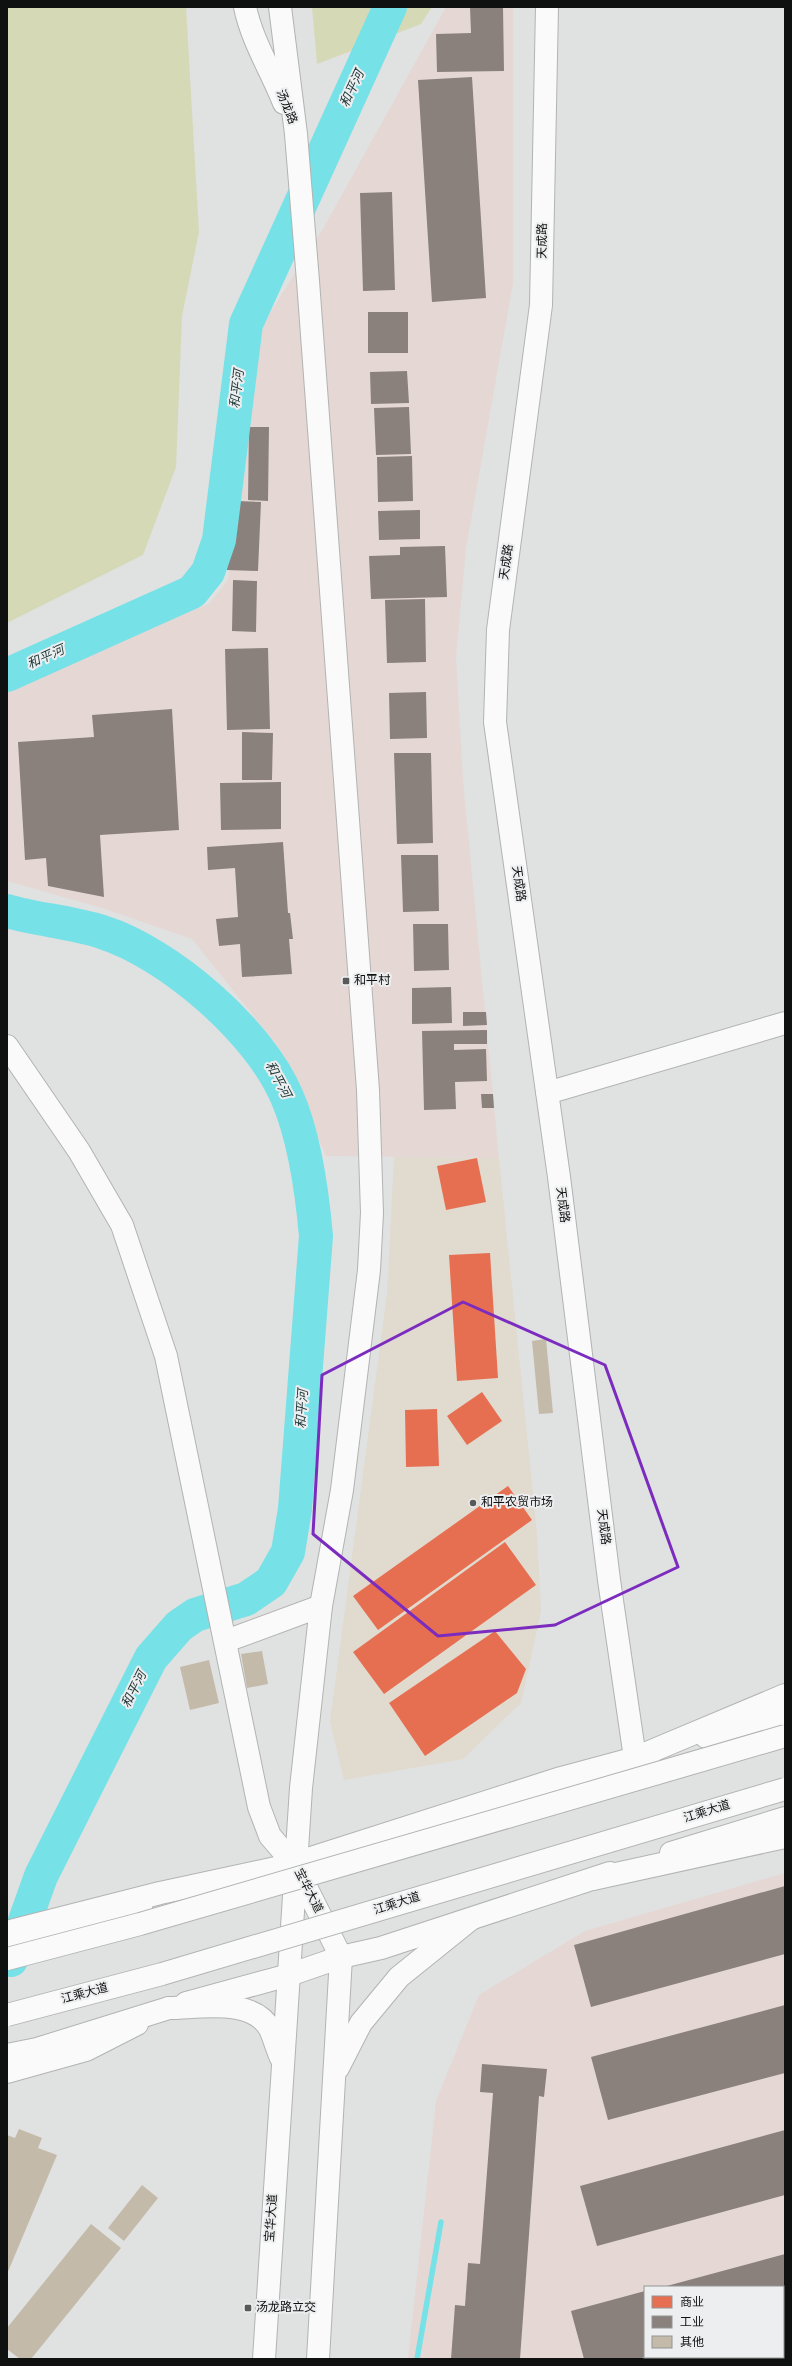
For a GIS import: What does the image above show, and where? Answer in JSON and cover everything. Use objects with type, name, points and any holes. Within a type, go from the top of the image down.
[{"type":"main road","name":"汤龙路","points":[[245,7],[250,30],[274,77],[296,134]]},
{"type":"main road","name":"汤龙路","points":[[280,7],[296,134]]},
{"type":"main road","name":"天成路","points":[[547,7],[542,305],[498,630],[495,722],[547,1093],[609,1580],[635,1758]]},
{"type":"main road","points":[[294,1864],[321,1606],[342,1490],[369,1270],[372,1167],[349,819],[296,134]]},
{"type":"main road","points":[[547,1093],[785,1023]]},
{"type":"main road","points":[[7,1046],[78,1150],[122,1225],[166,1356],[216,1590],[259,1807],[270,1836],[294,1864]]},
{"type":"main road","points":[[224,1632],[321,1606]]},
{"type":"main road","points":[[635,1758],[785,1695]]},
{"type":"main road","points":[[7,1946],[52,1927],[160,1893],[294,1864],[561,1778],[635,1758],[785,1713]]},
{"type":"main road","points":[[7,1959],[170,1915],[785,1736]]},
{"type":"main road","name":"江乘大道","points":[[7,2015],[169,1972],[785,1789]]},
{"type":"main road","points":[[9,2048],[37,2049],[170,2008],[289,1975],[341,1957],[381,1948],[593,1878],[785,1818]]},
{"type":"main road","points":[[593,1878],[785,1837]]},
{"type":"main road","name":"宝华大道","points":[[294,1864],[341,1957]]},
{"type":"main road","name":"宝华大道","points":[[264,2359],[289,1975],[294,1864]]},
{"type":"main road","points":[[335,2074],[361,2023],[399,1977],[471,1918]]},
{"type":"main road","points":[[7,1932],[52,1927]]},
{"type":"main road","points":[[318,2359],[335,2074],[336,2016],[341,1957]]},
{"type":"main road","points":[[7,2072],[86,2050],[170,2008],[236,2007],[255,2014],[269,2028],[283,2064]]},
{"type":"highlighted area","points":[[463,1302],[605,1365],[678,1567],[555,1625],[438,1636],[313,1534],[322,1375]]},
{"type":"shaded area","points":[[446,7],[513,7],[513,283],[466,549],[456,657],[463,780],[499,1158],[326,1156],[280,1049],[192,939],[102,908],[7,881],[7,682],[17,674],[209,604],[228,580],[258,332],[324,227]]},
{"type":"shaded area","points":[[394,1157],[499,1158],[537,1534],[541,1611],[521,1703],[463,1759],[344,1780],[330,1722],[387,1294]]},
{"type":"shaded area","points":[[785,1873],[785,2359],[408,2359],[436,2101],[479,1995],[585,1931]]},
{"type":"green space","points":[[7,7],[186,7],[199,232],[182,316],[176,467],[143,555],[7,623]]},
{"type":"green space","points":[[312,7],[432,7],[421,24],[317,64]]},
{"type":"building: 商业","points":[[477,1158],[486,1202],[446,1210],[437,1166]]},
{"type":"building: 商业","points":[[490,1253],[498,1378],[457,1381],[449,1255]]},
{"type":"building: 商业","points":[[482,1392],[502,1421],[467,1445],[447,1416]]},
{"type":"building: 商业","points":[[437,1409],[439,1466],[406,1467],[405,1410]]},
{"type":"building: 商业","points":[[508,1486],[532,1520],[378,1630],[353,1596]]},
{"type":"building: 商业","points":[[505,1542],[536,1585],[384,1694],[353,1652]]},
{"type":"building: 商业","points":[[495,1631],[526,1669],[517,1693],[425,1756],[389,1703]]},
{"type":"building: 工业","points":[[470,7],[503,7],[504,71],[437,72],[436,34],[471,33]]},
{"type":"building: 工业","points":[[472,77],[486,298],[432,302],[418,80]]},
{"type":"building: 工业","points":[[392,192],[395,290],[363,291],[360,193]]},
{"type":"building: 工业","points":[[368,312],[408,312],[408,353],[368,353]]},
{"type":"building: 工业","points":[[407,371],[409,403],[371,404],[370,372]]},
{"type":"building: 工业","points":[[409,407],[411,454],[376,455],[374,408]]},
{"type":"building: 工业","points":[[249,427],[269,427],[268,501],[248,500]]},
{"type":"building: 工业","points":[[412,456],[413,501],[378,502],[377,457]]},
{"type":"building: 工业","points":[[237,501],[261,502],[258,571],[227,570],[228,545],[232,545],[233,522],[237,522]]},
{"type":"building: 工业","points":[[420,510],[420,539],[379,540],[378,511]]},
{"type":"building: 工业","points":[[445,546],[447,597],[371,599],[369,556],[400,555],[400,547]]},
{"type":"building: 工业","points":[[233,580],[257,581],[256,632],[232,631]]},
{"type":"building: 工业","points":[[425,599],[426,662],[387,663],[385,600]]},
{"type":"building: 工业","points":[[268,648],[270,729],[227,730],[225,649]]},
{"type":"building: 工业","points":[[426,692],[427,738],[390,739],[389,693]]},
{"type":"building: 工业","points":[[172,709],[179,830],[100,835],[104,897],[48,886],[46,858],[25,860],[18,742],[94,737],[92,715]]},
{"type":"building: 工业","points":[[242,732],[273,733],[272,780],[242,780]]},
{"type":"building: 工业","points":[[394,753],[431,753],[433,843],[397,844]]},
{"type":"building: 工业","points":[[281,782],[281,829],[221,830],[220,783]]},
{"type":"building: 工业","points":[[283,842],[288,913],[290,913],[293,939],[289,939],[292,974],[242,977],[240,944],[219,946],[216,919],[238,917],[235,868],[208,870],[207,847]]},
{"type":"building: 工业","points":[[401,855],[438,855],[439,911],[403,912]]},
{"type":"building: 工业","points":[[413,924],[448,924],[449,970],[414,971]]},
{"type":"building: 工业","points":[[451,987],[452,1023],[412,1024],[412,988]]},
{"type":"building: 工业","points":[[463,1012],[486,1012],[487,1025],[463,1026]]},
{"type":"building: 工业","points":[[487,1030],[487,1044],[454,1044],[454,1050],[486,1049],[487,1081],[455,1082],[456,1109],[424,1110],[422,1031]]},
{"type":"building: 工业","points":[[481,1094],[493,1094],[494,1108],[482,1108]]},
{"type":"building: 工业","points":[[785,1886],[785,1954],[591,2007],[574,1945]]},
{"type":"building: 工业","points":[[785,2005],[785,2073],[608,2120],[591,2057]]},
{"type":"building: 工业","points":[[482,2064],[547,2069],[544,2097],[539,2096],[520,2359],[451,2359],[455,2305],[465,2306],[468,2263],[480,2264],[493,2093],[480,2092]]},
{"type":"building: 工业","points":[[785,2130],[785,2195],[597,2246],[580,2186]]},
{"type":"building: 工业","points":[[785,2254],[785,2319],[784,2286],[667,2286]]},
{"type":"building: 工业","points":[[644,2291],[644,2357],[638,2359],[584,2359],[571,2311]]},
{"type":"building: 其他","points":[[546,1339],[553,1413],[539,1414],[532,1341]]},
{"type":"building: 其他","points":[[262,1651],[268,1684],[247,1688],[241,1654]]},
{"type":"building: 其他","points":[[209,1660],[219,1703],[190,1710],[180,1667]]},
{"type":"building: 其他","points":[[19,2129],[42,2138],[38,2148],[57,2155],[7,2274],[7,2135],[15,2138]]},
{"type":"building: 其他","points":[[142,2185],[158,2198],[124,2241],[108,2228]]},
{"type":"building: 其他","points":[[91,2224],[121,2248],[31,2359],[20,2359],[7,2349],[7,2328]]},
{"type":"waterway","name":"和平河","points":[[7,675],[192,592],[208,572],[219,540],[246,324],[390,7]]},
{"type":"waterway","name":"和平河","points":[[7,911],[102,932],[128,942],[183,976],[210,998],[234,1022],[256,1047],[274,1072],[287,1097],[299,1130],[307,1165],[316,1236],[295,1509],[288,1552],[271,1582],[246,1599],[195,1615],[179,1626],[151,1658],[41,1876],[11,1960]]},
{"type":"waterway","points":[[417,2359],[441,2222]]},
{"type":"place","name":"和平村","points":[[346,981]]},
{"type":"place","name":"和平农贸市场","points":[[473,1503]]},
{"type":"place","name":"汤龙路立交","points":[[248,2308]]}]
